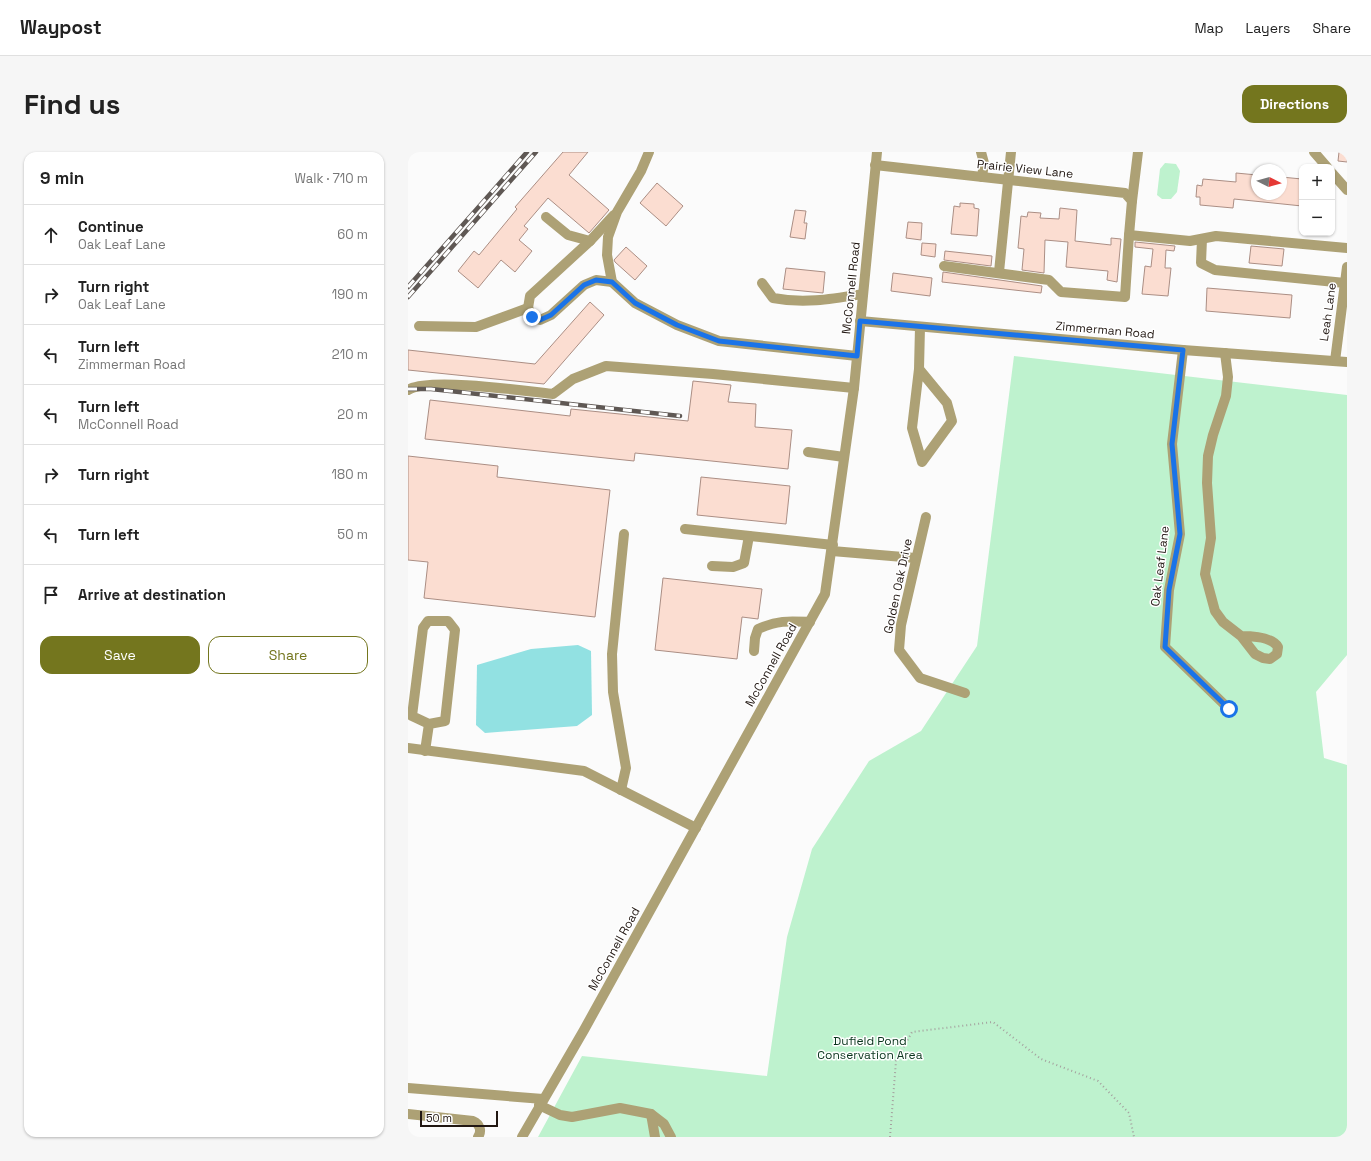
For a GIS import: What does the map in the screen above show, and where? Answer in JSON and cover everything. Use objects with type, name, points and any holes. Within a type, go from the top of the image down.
[{"type":"street","points":[[612,282],[607,255],[608,237],[617,212],[641,171],[648,152]]},
{"type":"street","name":"McConnell Road","points":[[522,1137],[584,1030],[825,594],[854,388],[877,152]]},
{"type":"street","points":[[981,152],[984,163],[982,177]]},
{"type":"street","points":[[999,272],[1011,152]]},
{"type":"street","points":[[944,266],[999,272],[1049,280],[1061,292],[1125,297],[1132,201],[1138,152]]},
{"type":"street","points":[[1314,152],[1324,164]]},
{"type":"street","name":"Prairie View Lane","points":[[875,166],[1125,193],[1132,201]]},
{"type":"street","points":[[1335,176],[1347,190]]},
{"type":"street","points":[[617,212],[590,241],[530,296],[528,308],[532,317],[540,320],[551,315],[584,285],[596,280],[612,282],[635,303],[677,325],[719,341],[857,356]]},
{"type":"street","points":[[546,217],[568,235],[590,241]]},
{"type":"street","points":[[1130,235],[1190,241],[1216,236],[1347,248]]},
{"type":"street","points":[[1202,239],[1201,263],[1215,270],[1345,282]]},
{"type":"street","name":"Leah Lane","points":[[1335,361],[1347,267]]},
{"type":"street","points":[[762,283],[773,298],[783,300],[816,302],[863,294]]},
{"type":"street","points":[[419,326],[476,327],[528,308]]},
{"type":"street","name":"Zimmerman Road","points":[[860,321],[1183,350],[1347,362]]},
{"type":"street","points":[[919,369],[947,403],[952,421],[922,462],[912,428],[919,369],[920,327]]},
{"type":"street","name":"Oak Leaf Lane","points":[[1183,350],[1172,444],[1180,534],[1169,590],[1165,647],[1229,709]]},
{"type":"street","points":[[1225,353],[1228,377],[1226,396],[1213,435],[1208,456],[1207,483],[1211,538],[1205,574],[1215,611],[1223,622],[1242,636]]},
{"type":"street","points":[[408,390],[421,385],[481,386],[553,394],[573,379],[606,366],[713,374],[854,388]]},
{"type":"street","points":[[808,452],[844,457]]},
{"type":"street","name":"Golden Oak Drive","points":[[926,517],[901,625],[899,650],[920,678],[965,694]]},
{"type":"street","points":[[685,529],[916,558]]},
{"type":"street","points":[[622,790],[626,768],[613,692],[612,654],[624,534]]},
{"type":"street","points":[[712,566],[733,567],[744,563],[748,536]]},
{"type":"street","points":[[428,621],[448,622],[455,630],[445,721],[429,724],[412,716],[423,628],[428,621]]},
{"type":"street","points":[[754,651],[755,638],[758,629],[770,623],[783,621],[810,622]]},
{"type":"street","points":[[426,751],[429,724]]},
{"type":"street","points":[[408,748],[510,760],[584,771],[696,828]]},
{"type":"street","points":[[408,1088],[541,1102],[560,1115],[572,1117],[620,1108],[651,1114],[664,1124],[671,1137]]},
{"type":"street","points":[[408,1114],[474,1121],[480,1128],[478,1137]]},
{"type":"street","points":[[651,1114],[654,1137]]},
{"type":"path","points":[[890,1137],[896,1061],[912,1032],[993,1022],[1041,1059],[1098,1081],[1129,1113],[1134,1137]]},
{"type":"green space","points":[[1165,163],[1176,164],[1180,171],[1177,192],[1171,199],[1162,199],[1157,195],[1160,169]]},
{"type":"green space","name":"Dufield Pond Conservation Area","points":[[1014,356],[1347,395],[1347,655],[1316,692],[1324,758],[1347,765],[1347,1137],[538,1137],[582,1056],[767,1076],[787,937],[812,849],[869,761],[921,731],[977,646]]},
{"type":"water","points":[[578,645],[591,651],[592,715],[577,726],[485,733],[476,725],[477,665],[531,649]]},
{"type":"building","points":[[563,152],[588,152],[569,175],[609,210],[589,233],[548,198],[524,226],[528,229],[519,240],[532,251],[515,272],[501,260],[478,288],[458,271],[474,251],[479,255],[517,209],[515,207]]},
{"type":"building","points":[[1339,152],[1347,152],[1347,162],[1338,161]]},
{"type":"building","points":[[1236,173],[1251,174],[1251,200],[1287,200],[1287,178],[1299,179],[1299,206],[1234,199],[1233,208],[1200,205],[1200,197],[1196,197],[1197,185],[1202,186],[1203,179],[1236,182]]},
{"type":"building","points":[[657,183],[683,206],[666,226],[640,203]]},
{"type":"building","points":[[960,203],[974,204],[974,208],[979,209],[977,236],[951,234],[954,206],[960,207]]},
{"type":"building","points":[[1060,208],[1077,210],[1075,241],[1111,245],[1111,238],[1121,239],[1117,282],[1107,280],[1108,271],[1066,267],[1068,242],[1045,240],[1044,273],[1022,270],[1024,249],[1018,248],[1021,216],[1027,217],[1028,212],[1041,213],[1040,218],[1059,219]]},
{"type":"building","points":[[795,210],[806,211],[804,223],[807,223],[805,239],[790,237]]},
{"type":"building","points":[[908,222],[922,223],[921,240],[906,238]]},
{"type":"building","points":[[1135,242],[1175,246],[1174,251],[1166,250],[1165,268],[1171,268],[1168,296],[1142,294],[1145,266],[1151,267],[1153,249],[1135,247]]},
{"type":"building","points":[[922,243],[936,244],[935,257],[921,255]]},
{"type":"building","points":[[1251,246],[1284,249],[1282,266],[1249,263]]},
{"type":"building","points":[[626,247],[647,266],[635,280],[614,260]]},
{"type":"building","points":[[945,251],[992,256],[991,266],[944,260]]},
{"type":"building","points":[[786,268],[825,272],[823,293],[783,289]]},
{"type":"building","points":[[943,272],[1042,286],[1041,293],[942,282]]},
{"type":"building","points":[[893,273],[932,278],[930,296],[891,291]]},
{"type":"building","points":[[1207,288],[1292,295],[1290,318],[1206,311]]},
{"type":"building","points":[[590,302],[604,315],[544,384],[408,370],[408,350],[535,364]]},
{"type":"building","points":[[693,381],[731,385],[728,402],[756,404],[755,427],[792,430],[788,469],[635,453],[634,461],[425,439],[430,400],[570,416],[571,409],[688,421]]},
{"type":"building","points":[[408,456],[498,466],[497,477],[610,490],[595,617],[424,598],[428,562],[408,560]]},
{"type":"building","points":[[701,477],[790,486],[786,524],[697,515]]},
{"type":"building","points":[[663,578],[762,589],[758,619],[742,617],[737,659],[655,650]]},
{"type":"railway","points":[[408,287],[527,152]]},
{"type":"railway","points":[[408,297],[536,152]]},
{"type":"railway","points":[[408,389],[431,389],[680,416]]},
{"type":"route","points":[[532,317],[540,320],[551,315],[584,285],[596,280],[612,282],[635,303],[677,325],[719,341],[857,356],[860,321],[1183,350],[1172,444],[1180,534],[1169,590],[1165,647],[1229,709]]}]
